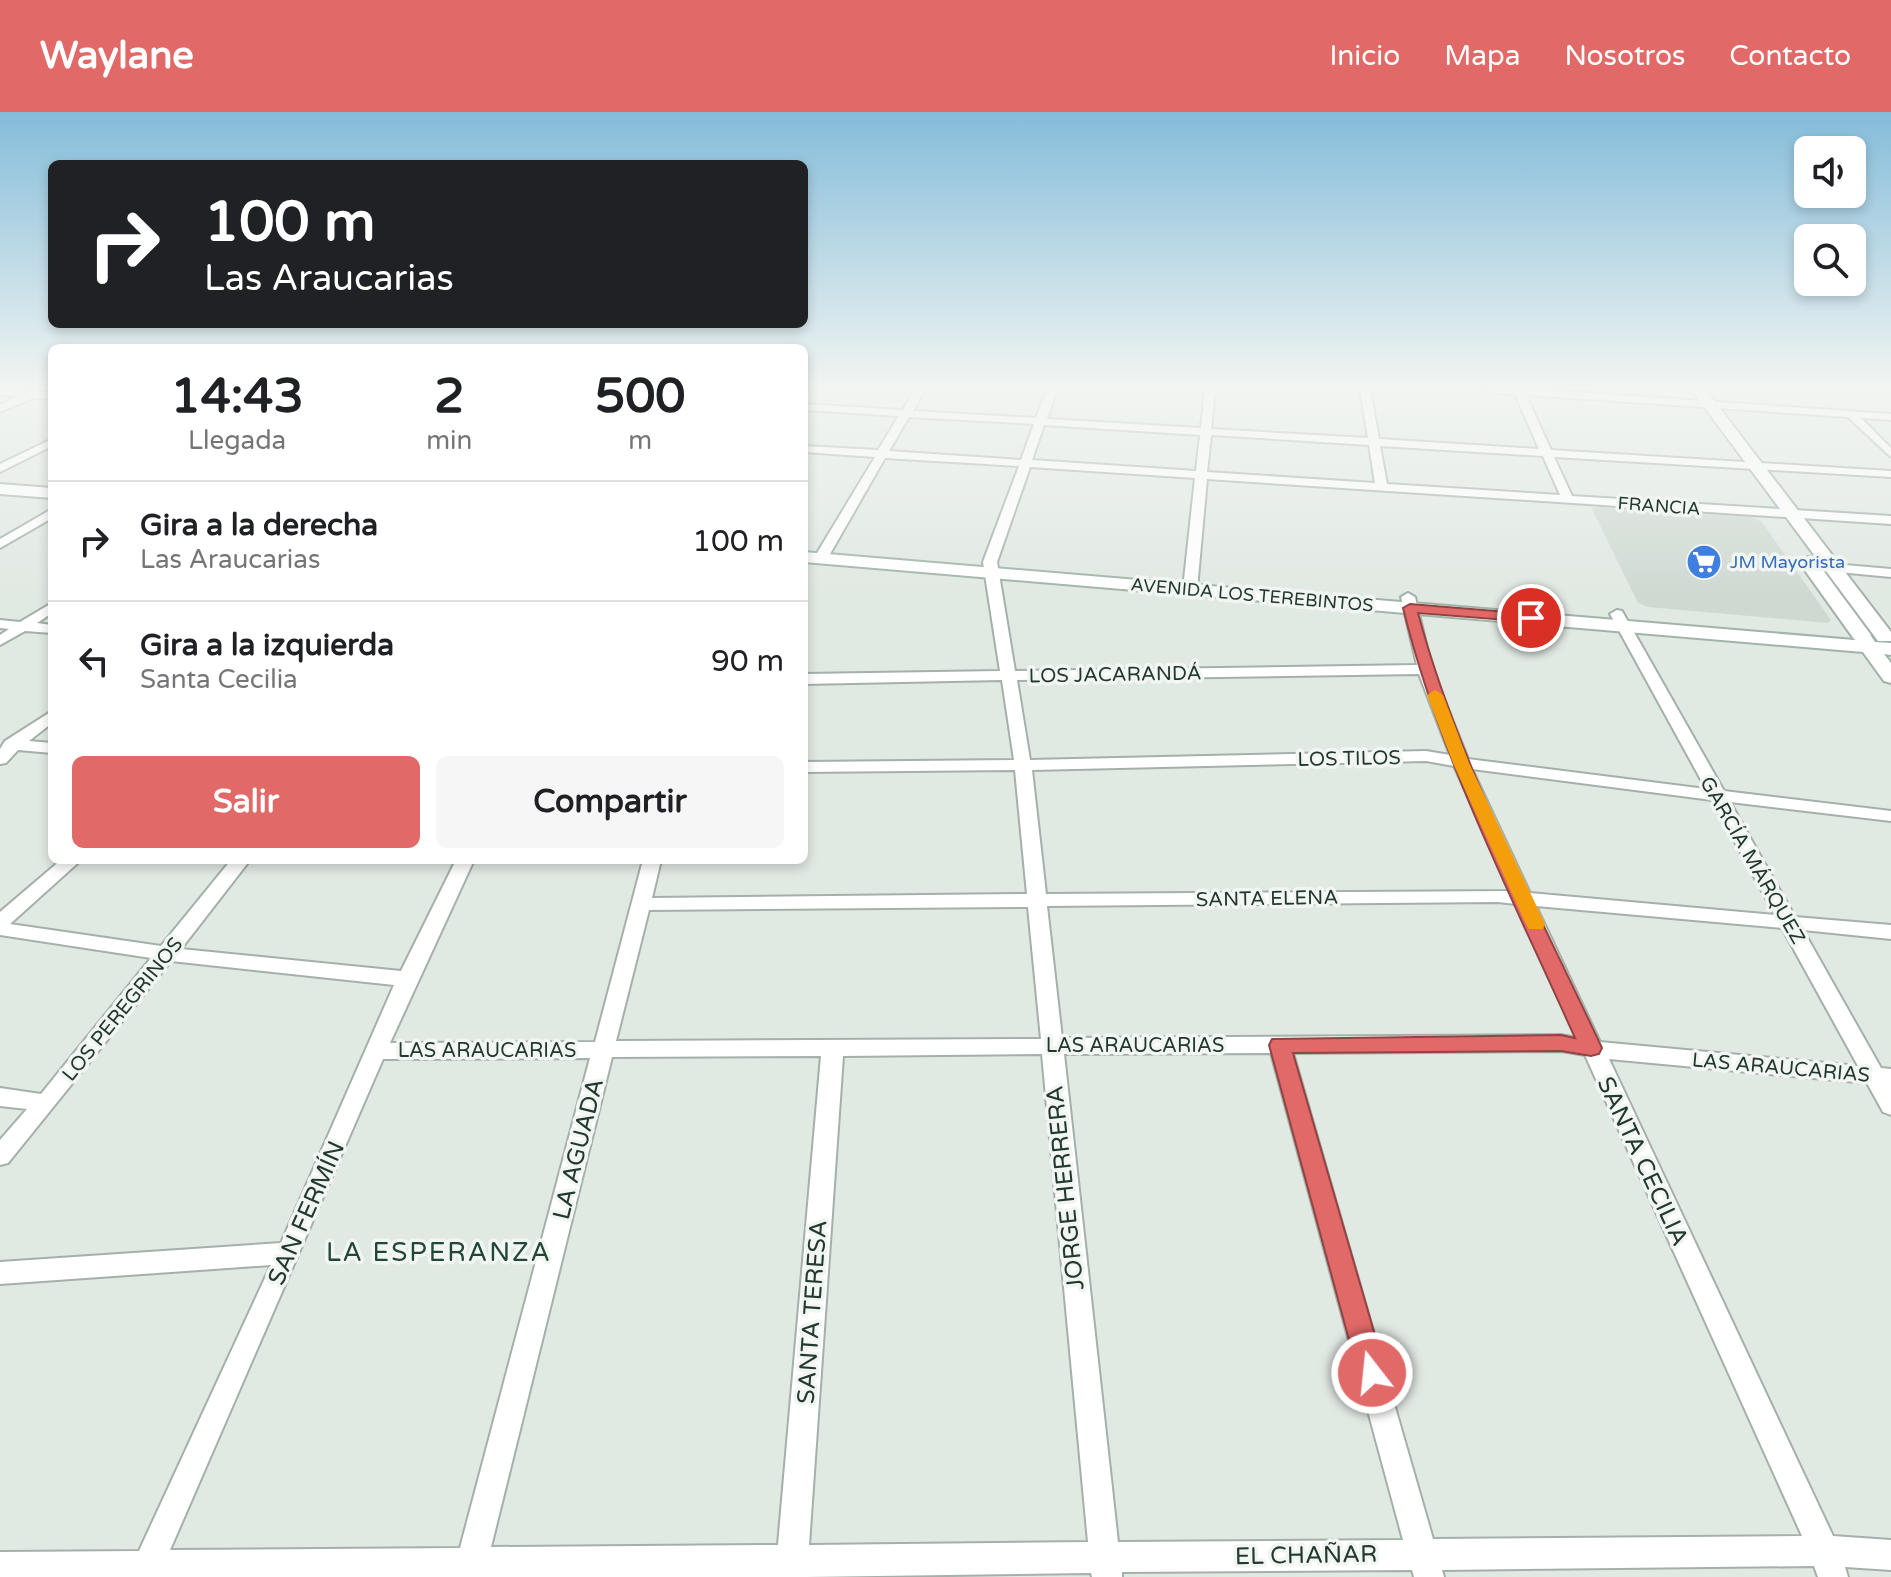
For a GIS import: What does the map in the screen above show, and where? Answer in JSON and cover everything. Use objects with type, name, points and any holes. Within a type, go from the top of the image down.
[{"type":"main road","points":[[1741,457],[1773,514],[1881,641]]},
{"type":"main road","points":[[1746,465],[1791,513],[1833,568],[1881,641],[1891,677]]},
{"type":"main road","points":[[0,480],[48,484]]},
{"type":"main road","points":[[0,489],[48,493]]},
{"type":"main road","name":"AVENIDA LOS TEREBINTOS","points":[[817,555],[1881,641]]},
{"type":"street","points":[[0,469],[22,457]]},
{"type":"street","points":[[817,555],[880,457]]},
{"type":"street","name":"FRANCIA","points":[[930,457],[1891,520]]},
{"type":"street","points":[[992,567],[1027,457]]},
{"type":"street","points":[[1190,584],[1203,457]]},
{"type":"street","points":[[1377,457],[1382,488]]},
{"type":"street","points":[[1549,457],[1568,500]]},
{"type":"street","points":[[1608,457],[1891,474]]},
{"type":"street","points":[[0,544],[48,515]]},
{"type":"street","name":"JORGE HERRERA","points":[[992,567],[1023,765],[1106,1567]]},
{"type":"street","points":[[1833,568],[1891,573]]},
{"type":"street","name":"SANTA CECILIA","points":[[1409,603],[1425,669],[1461,763],[1828,1564]]},
{"type":"street","points":[[0,641],[48,610]]},
{"type":"street","name":"GARCÍA MÁRQUEZ","points":[[1620,620],[1716,796],[1882,1076],[1891,1106]]},
{"type":"street","points":[[0,624],[48,629]]},
{"type":"street","name":"LOS JACARANDÁ","points":[[808,679],[1425,669]]},
{"type":"street","points":[[0,759],[7,743],[48,718]]},
{"type":"street","points":[[7,743],[48,748]]},
{"type":"street","name":"LOS TILOS","points":[[808,767],[1426,756],[1716,796],[1891,816]]},
{"type":"street","points":[[0,922],[67,864]]},
{"type":"street","name":"LOS PEREGRINOS","points":[[0,1156],[238,864]]},
{"type":"street","name":"SAN FERMÍN","points":[[147,1567],[289,1253],[407,979],[463,864]]},
{"type":"street","name":"LA AGUADA","points":[[470,1569],[651,864]]},
{"type":"street","name":"SANTA ELENA","points":[[641,904],[1524,897],[1891,932]]},
{"type":"street","points":[[0,929],[167,954],[407,979]]},
{"type":"street","name":"LAS ARAUCARIAS","points":[[376,1051],[1561,1043],[1625,1054],[1882,1076]]},
{"type":"street","points":[[1280,1045],[1426,1565]]},
{"type":"street","name":"SANTA TERESA","points":[[792,1568],[833,1047]]},
{"type":"street","points":[[0,1097],[46,1103]]},
{"type":"street","points":[[0,1273],[289,1253]]},
{"type":"street","name":"EL CHAÑAR","points":[[0,1567],[470,1569],[1828,1564],[1891,1555]]},
{"type":"shaded area","name":"JM Mayorista","points":[[1592,509],[1752,517],[1761,521],[1831,620],[1828,623],[1648,607],[1638,603]]},
{"type":"slow traffic","points":[[1435,695],[1461,763],[1536,924]]},
{"type":"place","name":"JM Mayorista","points":[[1704,562]]},
{"type":"district","name":"LA ESPERANZA","points":[[439,1252]]},
{"type":"route","points":[[1372,1373],[1280,1045],[1561,1043],[1591,1048],[1461,763],[1425,669],[1410,608],[1531,618]]}]
